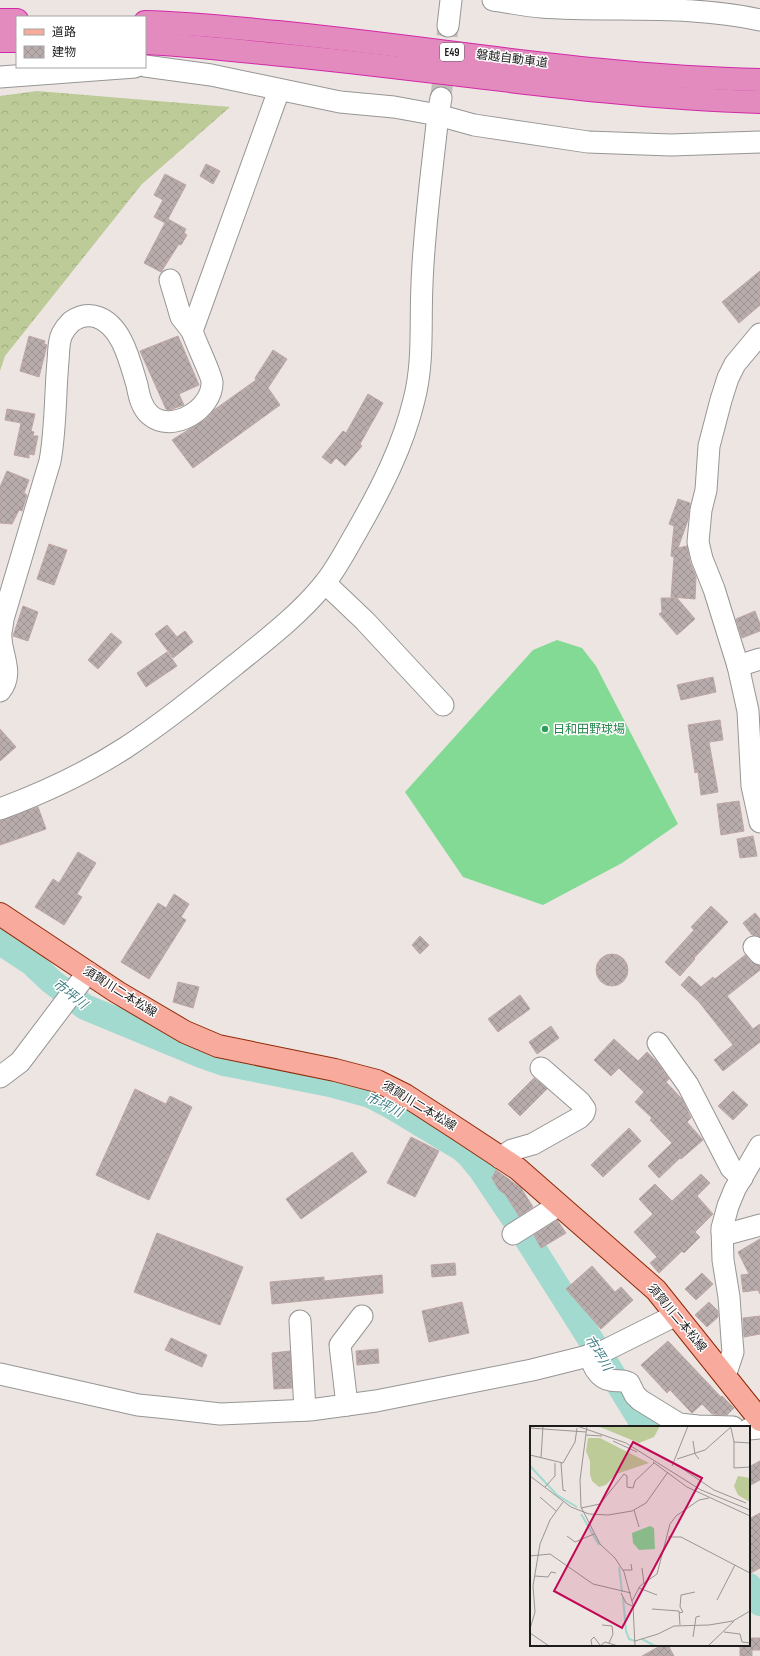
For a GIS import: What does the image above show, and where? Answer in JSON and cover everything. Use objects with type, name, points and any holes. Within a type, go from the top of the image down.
[{"type":"highway","points":[[0,20],[16,20]]},
{"type":"highway","name":"磐越自動車道","points":[[146,22],[198,24],[316,36],[637,74],[760,80]]},
{"type":"highway","points":[[0,41],[16,41]]},
{"type":"highway","name":"磐越自動車道","points":[[146,43],[316,58],[635,95],[760,102]]},
{"type":"main road","name":"須賀川二本松線","points":[[0,914],[117,992],[185,1032],[218,1046],[335,1070],[377,1081],[391,1087],[518,1169],[656,1290],[760,1420]]},
{"type":"street","points":[[448,26],[451,0]]},
{"type":"street","points":[[493,0],[540,7],[665,9],[746,17],[760,20]]},
{"type":"street","points":[[146,66],[211,75],[340,102],[394,107],[439,106],[474,125],[588,142],[671,145],[760,142]]},
{"type":"street","points":[[0,77],[122,68]]},
{"type":"street","points":[[192,331],[279,90]]},
{"type":"street","points":[[0,809],[24,800],[64,781],[123,750],[151,731],[284,626],[325,583],[353,538],[388,473],[407,425],[415,398],[420,368],[422,283],[439,106]]},
{"type":"street","points":[[0,691],[8,674],[7,661],[1,638],[4,619],[50,461],[53,441],[57,370],[62,334],[69,324],[79,318],[95,316],[107,321],[115,329],[130,363],[141,402],[145,410],[150,415],[166,422],[180,421],[194,413],[203,405],[211,388],[213,381],[192,331],[181,317],[170,280]]},
{"type":"street","points":[[760,334],[735,364],[724,388],[709,446],[706,490],[699,521],[698,542],[702,559],[714,589],[738,666],[748,711],[752,786],[760,822]]},
{"type":"street","points":[[325,583],[365,622],[443,705]]},
{"type":"street","points":[[738,666],[760,659]]},
{"type":"street","points":[[0,1077],[20,1062],[88,972]]},
{"type":"street","points":[[658,1043],[688,1086],[731,1168],[742,1178]]},
{"type":"street","points":[[500,1158],[512,1150],[534,1144],[579,1118],[584,1113],[585,1109],[580,1102],[541,1068]]},
{"type":"street","points":[[725,1376],[733,1352],[729,1297],[723,1260],[722,1232],[728,1206],[760,1146]]},
{"type":"street","points":[[513,1234],[559,1205]]},
{"type":"street","points":[[722,1232],[731,1234],[760,1226]]},
{"type":"street","points":[[0,1374],[138,1404],[168,1408],[220,1414],[305,1410],[376,1401],[532,1370],[590,1356],[600,1353],[676,1315]]},
{"type":"street","points":[[347,1405],[340,1345],[362,1316]]},
{"type":"street","points":[[300,1321],[305,1410]]},
{"type":"street","points":[[590,1356],[596,1370],[604,1378],[610,1380],[622,1380],[629,1383],[635,1395],[640,1400],[679,1424],[698,1426]]},
{"type":"street","points":[[750,1429],[760,1428]]},
{"type":"green space","points":[[37,91],[230,107],[142,184],[5,356],[0,371],[0,96]]},
{"type":"green space","name":"日和田野球場","points":[[557,640],[582,648],[596,666],[678,824],[622,863],[543,905],[463,877],[405,792],[533,650]]},
{"type":"building","points":[[206,164],[220,171],[213,184],[200,176]]},
{"type":"building","points":[[165,174],[186,185],[168,219],[186,229],[184,233],[187,235],[181,245],[179,244],[161,272],[144,263],[165,223],[154,217],[163,200],[154,195]]},
{"type":"building","points":[[760,271],[760,305],[739,323],[722,302]]},
{"type":"building","points":[[29,336],[45,341],[44,344],[47,345],[39,377],[20,371]]},
{"type":"building","points":[[178,336],[199,385],[179,394],[184,405],[169,410],[166,409],[140,351]]},
{"type":"building","points":[[273,350],[287,359],[268,388],[280,405],[193,468],[172,440],[206,419],[214,410],[256,380],[255,378]]},
{"type":"building","points":[[368,394],[383,403],[360,444],[362,446],[345,466],[336,458],[331,464],[322,457],[343,431],[346,433]]},
{"type":"building","points":[[7,409],[35,414],[31,431],[34,432],[33,436],[38,436],[34,455],[29,454],[29,458],[14,455],[21,423],[5,420]]},
{"type":"building","points":[[7,471],[29,480],[24,493],[27,495],[22,511],[19,510],[12,524],[0,523],[0,487]]},
{"type":"building","points":[[678,499],[690,503],[688,520],[678,548],[687,546],[690,562],[696,577],[695,599],[671,597],[674,557],[671,556],[674,526],[669,524]]},
{"type":"building","points":[[49,544],[67,550],[54,585],[37,579]]},
{"type":"building","points":[[661,598],[677,598],[695,619],[677,635],[659,614],[662,612]]},
{"type":"building","points":[[23,606],[38,612],[28,641],[13,636]]},
{"type":"building","points":[[755,611],[760,624],[760,631],[742,638],[736,619]]},
{"type":"building","points":[[167,625],[177,637],[185,631],[193,642],[173,658],[155,634]]},
{"type":"building","points":[[111,633],[122,642],[98,669],[88,660]]},
{"type":"building","points":[[167,652],[177,666],[146,687],[137,673]]},
{"type":"building","points":[[713,677],[716,692],[681,700],[677,685]]},
{"type":"building","points":[[720,720],[723,740],[709,742],[718,792],[701,795],[698,772],[695,773],[688,725]]},
{"type":"building","points":[[0,729],[16,747],[0,761]]},
{"type":"building","points":[[739,801],[744,831],[721,835],[717,804]]},
{"type":"building","points":[[38,807],[46,829],[0,845],[0,821]]},
{"type":"building","points":[[753,836],[757,856],[740,858],[737,839]]},
{"type":"building","points":[[78,852],[96,863],[77,894],[82,897],[64,925],[35,907],[53,879],[59,883]]},
{"type":"building","points":[[174,894],[189,904],[181,917],[186,920],[149,979],[121,962],[158,903],[166,908]]},
{"type":"building","points":[[711,906],[728,922],[694,958],[695,959],[680,976],[665,962],[694,930],[691,927]]},
{"type":"building","points":[[755,913],[760,919],[760,937],[752,935],[743,923]]},
{"type":"building","points":[[420,936],[429,945],[420,954],[412,945]]},
{"type":"building","points":[[609,954],[615,954],[625,961],[628,970],[627,976],[621,983],[615,986],[609,986],[599,979],[596,973],[596,967],[603,957]]},
{"type":"building","points":[[745,955],[751,962],[760,966],[760,970],[727,996],[753,1029],[760,1024],[760,1042],[723,1071],[714,1060],[733,1045],[699,1002],[681,985],[689,976],[701,987],[713,977],[715,979]]},
{"type":"building","points":[[178,982],[199,987],[193,1008],[173,1002]]},
{"type":"building","points":[[520,995],[530,1009],[498,1032],[488,1019]]},
{"type":"building","points":[[551,1026],[559,1038],[537,1054],[529,1042]]},
{"type":"building","points":[[614,1039],[638,1061],[647,1052],[656,1061],[669,1079],[666,1082],[682,1099],[691,1118],[687,1122],[703,1140],[681,1159],[680,1158],[659,1178],[648,1166],[672,1143],[650,1120],[652,1118],[635,1102],[644,1092],[619,1068],[611,1076],[594,1060]]},
{"type":"building","points":[[534,1078],[547,1089],[520,1116],[508,1104]]},
{"type":"building","points":[[135,1089],[166,1104],[170,1096],[192,1107],[149,1200],[96,1175]]},
{"type":"building","points":[[733,1091],[748,1105],[733,1120],[718,1106]]},
{"type":"building","points":[[629,1128],[641,1141],[603,1177],[591,1165]]},
{"type":"building","points":[[411,1137],[439,1151],[415,1197],[387,1183]]},
{"type":"building","points":[[352,1152],[367,1172],[301,1219],[286,1199]]},
{"type":"building","points":[[496,1170],[521,1188],[533,1207],[519,1216],[505,1194],[499,1190],[492,1178]]},
{"type":"building","points":[[701,1174],[710,1183],[697,1196],[713,1214],[695,1232],[700,1237],[684,1253],[682,1251],[659,1273],[650,1263],[657,1257],[634,1232],[653,1214],[639,1199],[655,1184],[672,1201]]},
{"type":"building","points":[[557,1220],[566,1233],[541,1248],[534,1235]]},
{"type":"building","points":[[157,1233],[243,1267],[220,1325],[134,1292]]},
{"type":"building","points":[[760,1239],[760,1294],[758,1290],[743,1292],[741,1275],[749,1274],[738,1252]]},
{"type":"building","points":[[455,1263],[456,1275],[432,1277],[431,1265]]},
{"type":"building","points":[[592,1266],[615,1292],[621,1287],[633,1300],[601,1329],[566,1289]]},
{"type":"building","points":[[702,1273],[713,1284],[696,1300],[685,1289]]},
{"type":"building","points":[[382,1275],[383,1293],[272,1304],[270,1282],[324,1277],[324,1281]]},
{"type":"building","points":[[462,1302],[469,1333],[429,1342],[422,1311]]},
{"type":"building","points":[[709,1302],[718,1311],[718,1317],[707,1327],[695,1315]]},
{"type":"building","points":[[760,1316],[760,1334],[744,1337],[743,1318]]},
{"type":"building","points":[[171,1338],[207,1355],[202,1367],[165,1350]]},
{"type":"building","points":[[668,1341],[721,1397],[722,1396],[734,1408],[727,1415],[712,1414],[702,1404],[692,1413],[670,1390],[667,1393],[641,1365]]},
{"type":"building","points":[[378,1349],[379,1363],[357,1365],[356,1351]]},
{"type":"building","points":[[290,1351],[292,1388],[274,1389],[272,1353]]},
{"type":"building","points":[[760,1461],[760,1480],[750,1485],[750,1466]]},
{"type":"building","points":[[760,1513],[760,1568],[750,1573],[750,1518]]},
{"type":"building","points":[[750,1638],[760,1638],[760,1650],[752,1650],[752,1656],[740,1656],[740,1646],[750,1646]]},
{"type":"building","points":[[660,1646],[669,1646],[674,1656],[642,1656]]},
{"type":"waterway","name":"市坪川","points":[[0,942],[32,963],[51,981],[85,1007],[224,1063],[330,1084],[370,1095],[393,1107],[461,1148],[480,1168],[517,1223],[644,1426]]},
{"type":"waterway","name":"市坪川","points":[[750,1588],[760,1603]]},
{"type":"tunnel","points":[[441,98],[448,26]]},
{"type":"place","name":"日和田野球場","points":[[545,729]]}]
